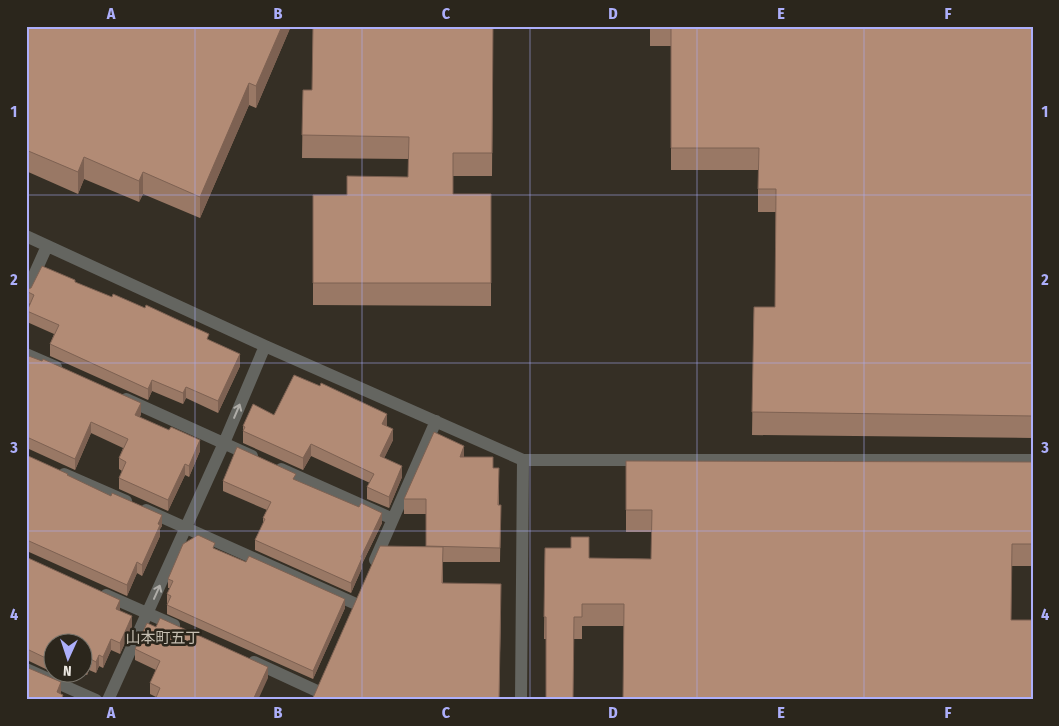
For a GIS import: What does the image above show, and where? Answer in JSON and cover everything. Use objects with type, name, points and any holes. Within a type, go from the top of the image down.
[{"type":"street","points":[[26,236],[265,346],[523,460],[1033,460]]},
{"type":"street","points":[[26,293],[47,246]]},
{"type":"street","points":[[108,700],[224,443],[265,346]]},
{"type":"street","points":[[26,354],[71,374]]},
{"type":"street","points":[[116,394],[393,519]]},
{"type":"street","points":[[371,570],[436,421]]},
{"type":"street","points":[[522,700],[523,460]]},
{"type":"street","points":[[53,469],[356,604]]},
{"type":"street","points":[[96,590],[184,630]]},
{"type":"street","points":[[246,658],[317,691]]},
{"type":"street","points":[[26,669],[96,700]]},
{"type":"building","points":[[26,26],[282,26],[256,86],[249,83],[200,197],[143,172],[139,181],[84,157],[78,172],[26,150]]},
{"type":"building","points":[[313,26],[493,26],[492,153],[453,153],[453,194],[491,194],[491,283],[313,283],[313,195],[347,195],[347,176],[408,177],[409,137],[302,135],[303,90],[312,90]]},
{"type":"building","points":[[671,26],[1033,26],[1033,416],[752,412],[754,307],[775,307],[776,189],[758,189],[759,148],[671,148]]},
{"type":"building","points":[[42,266],[112,297],[113,294],[145,308],[146,305],[209,334],[207,339],[240,354],[218,401],[186,387],[183,393],[152,380],[148,389],[50,344],[59,325],[27,311],[34,295],[26,291],[26,289],[31,288]]},
{"type":"building","points":[[26,355],[42,361],[43,359],[141,403],[135,415],[169,430],[171,427],[200,440],[189,466],[185,464],[168,500],[119,478],[126,462],[119,458],[128,439],[91,422],[75,459],[29,438],[26,439]]},
{"type":"building","points":[[294,375],[320,386],[321,383],[387,414],[382,424],[393,429],[380,456],[402,466],[389,497],[367,487],[374,474],[311,444],[303,458],[243,431],[245,427],[243,426],[253,404],[274,415]]},
{"type":"building","points":[[434,432],[464,446],[460,457],[493,457],[493,468],[499,468],[498,505],[501,505],[500,548],[426,546],[426,499],[404,499]]},
{"type":"building","points":[[237,447],[296,474],[293,479],[359,507],[361,503],[382,513],[351,583],[255,540],[271,502],[223,481]]},
{"type":"building","points":[[26,455],[111,496],[112,493],[162,515],[158,524],[160,525],[142,565],[137,562],[127,585],[26,540]]},
{"type":"building","points":[[626,461],[1033,462],[1033,544],[1012,544],[1011,620],[1033,620],[1033,700],[623,700],[624,604],[582,604],[582,617],[574,617],[573,700],[546,700],[545,548],[571,548],[571,537],[589,537],[589,558],[651,559],[652,510],[626,510]]},
{"type":"building","points":[[198,535],[215,543],[213,548],[246,562],[249,556],[345,599],[313,671],[167,605],[171,596],[167,594],[173,581],[168,579],[183,544]]},
{"type":"building","points":[[380,546],[443,547],[442,583],[501,584],[499,700],[312,700]]},
{"type":"building","points":[[26,557],[120,600],[116,609],[132,616],[120,643],[111,639],[103,657],[99,655],[96,662],[92,660],[92,634],[42,634],[42,656],[29,650],[26,651]]},
{"type":"building","points":[[160,618],[268,667],[253,700],[155,700],[160,688],[150,683],[160,661],[135,649],[147,623],[156,627]]},
{"type":"building","points":[[26,667],[42,674],[42,684],[60,684],[57,692],[63,695],[61,700],[26,700]]},
{"type":"district","name":"山本町五丁","points":[[163,638]]}]
